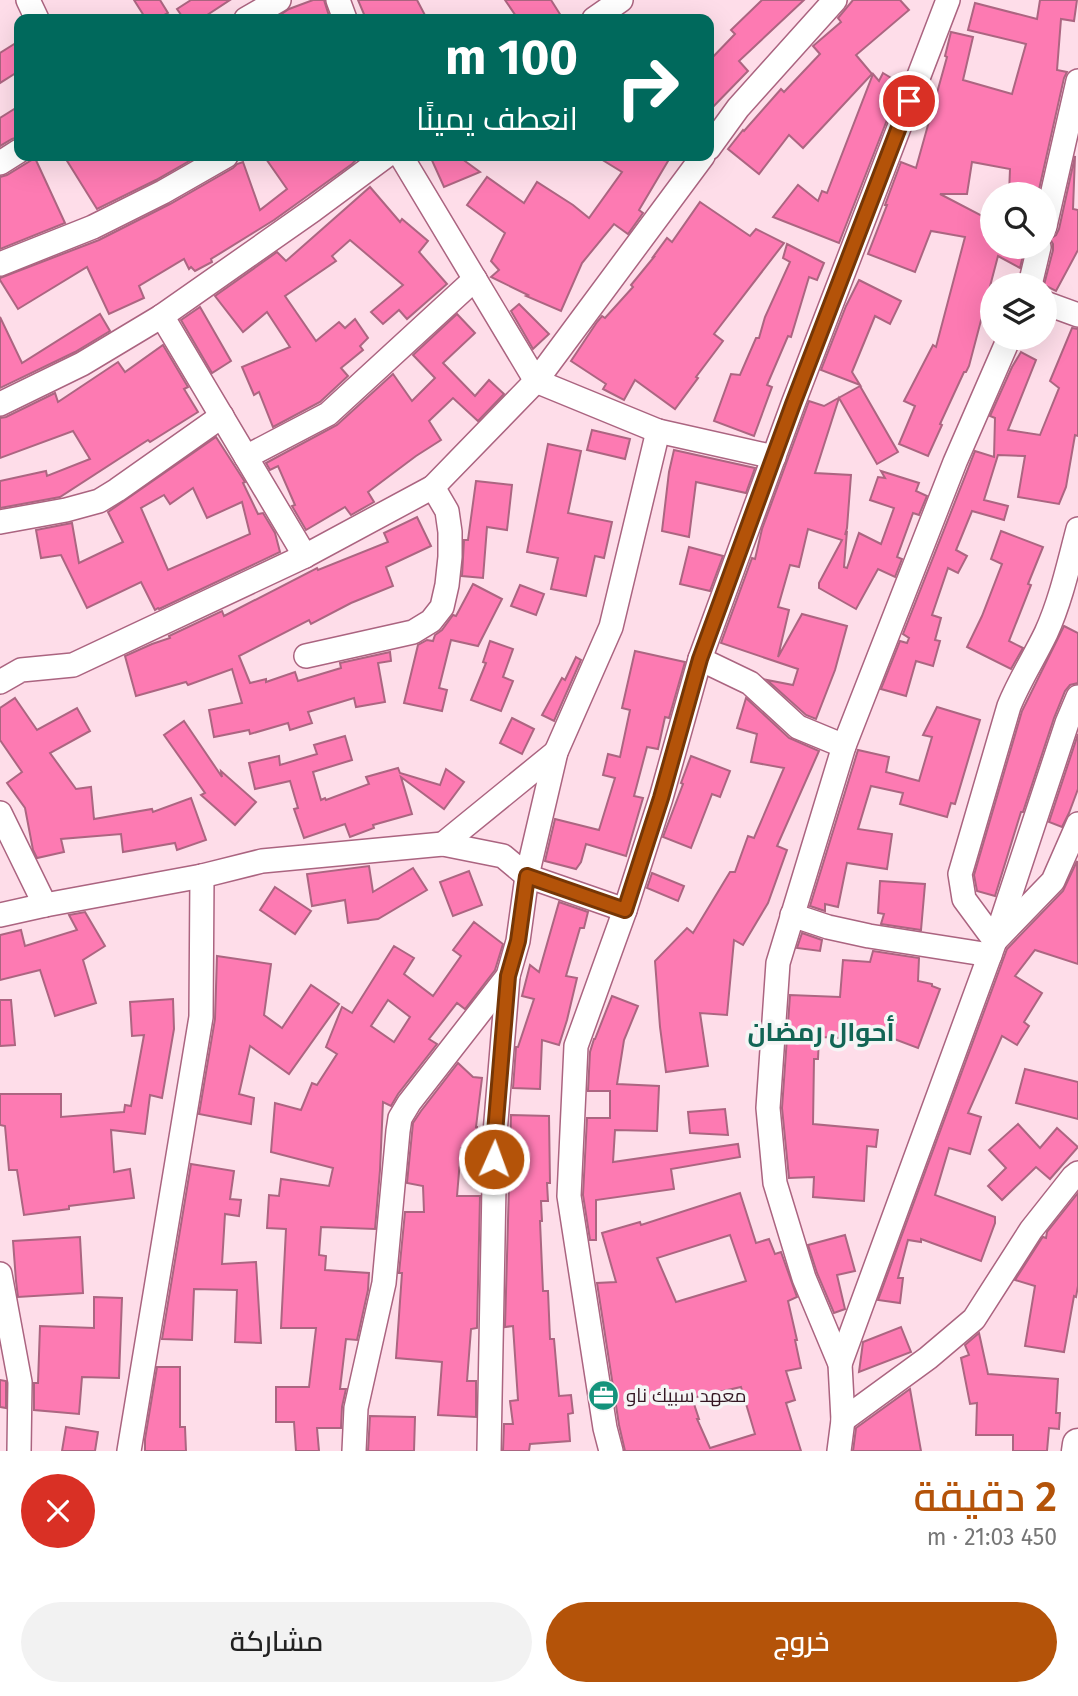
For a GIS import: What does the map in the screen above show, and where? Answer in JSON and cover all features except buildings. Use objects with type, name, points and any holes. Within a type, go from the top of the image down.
[{"type":"main road","points":[[1077,1451],[1078,1444]]},
{"type":"street","points":[[255,14],[279,0]]},
{"type":"street","points":[[601,14],[621,0]]},
{"type":"street","points":[[714,141],[738,108],[835,0]]},
{"type":"street","points":[[611,1451],[605,1428],[569,1196],[576,1046],[625,910],[661,798],[700,659],[947,0]]},
{"type":"street","points":[[1055,182],[1078,81]]},
{"type":"street","points":[[0,264],[93,227],[217,161]]},
{"type":"street","points":[[0,404],[82,364],[162,316],[379,161]]},
{"type":"street","points":[[404,161],[536,381],[657,431],[774,457]]},
{"type":"street","points":[[0,682],[21,670],[73,665],[305,556],[433,487],[536,381],[699,161]]},
{"type":"street","points":[[246,457],[328,414],[475,279]]},
{"type":"street","points":[[1057,307],[1078,315]]},
{"type":"street","points":[[162,316],[305,556]]},
{"type":"street","points":[[839,1451],[843,1420],[840,1364],[804,1278],[775,1183],[768,1108],[778,963],[844,746],[955,462],[1004,350]]},
{"type":"street","points":[[0,522],[66,510],[99,500],[222,416]]},
{"type":"street","points":[[489,1451],[495,1133],[508,976],[518,941],[527,876],[556,752],[611,627],[657,431]]},
{"type":"street","points":[[306,656],[413,632],[431,621],[442,607],[450,557],[450,532],[447,511],[433,487]]},
{"type":"street","points":[[993,948],[964,899],[960,874],[1009,706],[1047,631],[1078,529]]},
{"type":"street","points":[[700,659],[750,682],[798,727],[844,746]]},
{"type":"street","points":[[840,1364],[993,948],[1078,697]]},
{"type":"street","points":[[443,845],[556,752]]},
{"type":"street","points":[[0,813],[45,905]]},
{"type":"street","points":[[993,948],[1052,881],[1078,824]]},
{"type":"street","points":[[0,915],[202,876],[262,861],[443,845],[503,856],[527,876],[625,910]]},
{"type":"street","points":[[129,1451],[201,1017],[202,876]]},
{"type":"street","points":[[792,915],[828,927],[869,936],[993,948]]},
{"type":"street","points":[[354,1451],[356,1408],[384,1283],[400,1118],[508,976]]},
{"type":"street","points":[[843,1420],[928,1359],[974,1320],[1031,1230],[1078,1173]]},
{"type":"street","points":[[0,1274],[20,1382],[19,1451]]},
{"type":"place","name":"معهد سبيك ناو","points":[[603,1395]]},
{"type":"district","name":"أحوال رمضان","points":[[821,1032]]},
{"type":"route","points":[[494,1159],[508,976],[518,941],[527,876],[625,910],[661,798],[700,659],[793,404],[909,101]]}]
